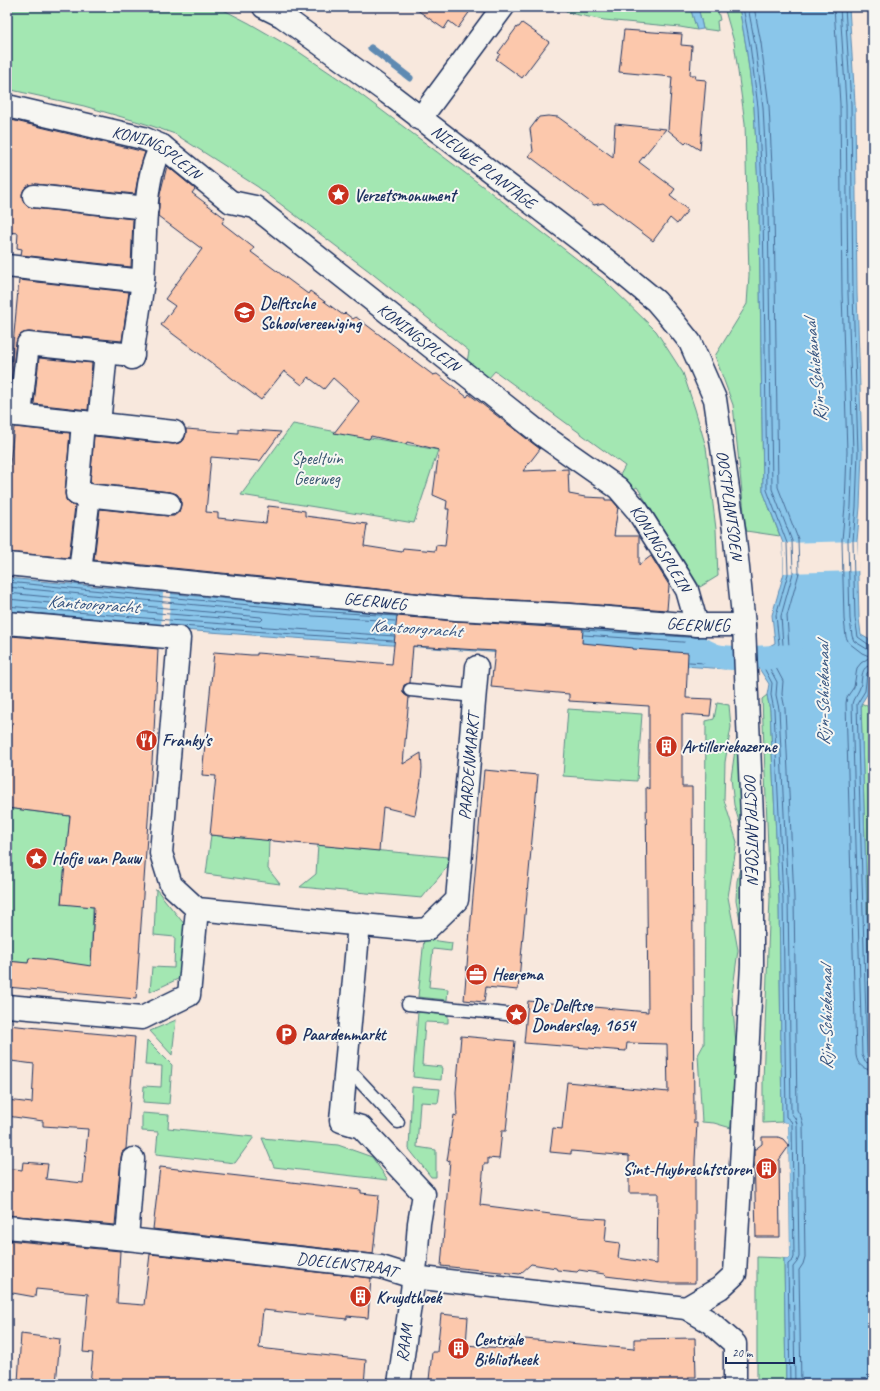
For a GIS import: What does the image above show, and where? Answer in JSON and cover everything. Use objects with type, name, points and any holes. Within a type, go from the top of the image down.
[{"type":"street","name":"NIEUWE PLANTAGE","points":[[264,7],[282,16],[388,93],[610,263],[656,301],[690,342]]},
{"type":"street","points":[[420,119],[503,7]]},
{"type":"street","name":"KONINGSPLEIN","points":[[7,106],[143,138],[162,146],[231,202],[255,207],[541,434],[618,488],[637,510],[684,585],[697,625]]},
{"type":"street","points":[[162,146],[157,154],[150,178],[146,208],[143,281],[133,357],[106,352],[28,344],[14,415],[174,432]]},
{"type":"street","points":[[34,196],[146,208]]},
{"type":"street","points":[[7,266],[143,281]]},
{"type":"street","name":"OOSTPLANTSOEN","points":[[686,1308],[720,1288],[735,1274],[752,964],[752,817],[746,660],[738,562],[716,400],[690,342]]},
{"type":"street","points":[[106,352],[77,494],[169,504]]},
{"type":"street","points":[[80,572],[89,496]]},
{"type":"street","name":"GEERWEG","points":[[7,564],[456,609],[570,615],[697,625],[744,625]]},
{"type":"street","points":[[7,623],[179,638],[161,853],[171,885],[197,909],[189,995],[142,1018],[7,1006]]},
{"type":"street","name":"PAARDENMARKT","points":[[197,909],[415,930],[427,929],[457,900],[477,667]]},
{"type":"street","points":[[359,924],[340,1121],[361,1126],[424,1194],[413,1277]]},
{"type":"street","points":[[127,1239],[134,1159]]},
{"type":"street","name":"DOELENSTRAAT","points":[[7,1227],[380,1267],[413,1277],[686,1308],[710,1322],[735,1344],[735,1384]]},
{"type":"street","name":"RAAM","points":[[398,1384],[413,1277]]},
{"type":"lane","points":[[410,690],[475,696]]},
{"type":"lane","points":[[408,1004],[516,1015]]},
{"type":"lane","points":[[345,1074],[355,1076],[398,1122]]},
{"type":"green space","points":[[7,7],[218,7],[299,52],[348,85],[604,280],[656,331],[683,373],[706,447],[716,529],[718,576],[700,587],[637,487],[632,490],[619,477],[625,466],[495,371],[487,380],[467,362],[469,351],[369,271],[258,187],[175,134],[84,106],[7,89]]},
{"type":"green space","points":[[561,7],[690,7],[697,30],[604,20],[569,13]]},
{"type":"green space","points":[[698,7],[717,7],[720,20],[717,21],[718,31],[703,29]]},
{"type":"green space","points":[[724,7],[739,7],[754,107],[759,207],[763,491],[780,536],[746,531],[733,405],[715,356],[747,304],[749,275],[745,123],[734,42]]},
{"type":"green space","name":"Speeltuin Geerweg","points":[[293,424],[438,450],[414,523],[241,495]]},
{"type":"green space","points":[[767,695],[770,710],[779,899],[782,1122],[763,1123],[763,1081],[770,897],[762,699]]},
{"type":"green space","points":[[717,703],[729,705],[731,727],[725,762],[724,800],[737,842],[728,897],[738,950],[732,996],[736,1045],[731,1128],[714,1123],[702,1122],[698,1055],[704,1044],[706,721],[714,719]]},
{"type":"green space","points":[[861,703],[873,709],[873,1122],[862,738]]},
{"type":"green space","points":[[568,709],[642,714],[637,781],[563,776]]},
{"type":"green space","points":[[739,722],[744,942],[736,900],[737,881],[742,860],[741,828],[734,805],[731,778]]},
{"type":"green space","points":[[7,808],[70,816],[61,903],[93,907],[91,970],[7,961]]},
{"type":"green space","points":[[211,835],[269,840],[268,869],[280,884],[206,874]]},
{"type":"green space","points":[[318,845],[448,857],[448,866],[422,898],[300,887],[316,874]]},
{"type":"green space","points":[[156,889],[185,925],[180,978],[150,992],[152,967],[174,968],[175,937],[154,935]]},
{"type":"green space","points":[[424,939],[452,943],[451,951],[433,949],[429,987],[448,989],[447,1000],[418,997]]},
{"type":"green space","points":[[418,1012],[448,1014],[448,1023],[425,1022],[422,1065],[442,1067],[441,1080],[413,1077]]},
{"type":"green space","points":[[176,1020],[172,1055],[150,1031]]},
{"type":"green space","points":[[147,1040],[172,1065],[169,1104],[143,1102],[144,1086],[161,1087],[162,1066],[145,1065]]},
{"type":"green space","points":[[412,1087],[440,1089],[438,1103],[420,1102],[417,1147],[436,1150],[436,1177],[431,1177],[409,1149]]},
{"type":"green space","points":[[142,1113],[169,1115],[168,1128],[254,1137],[235,1163],[156,1154],[158,1132],[142,1131]]},
{"type":"green space","points":[[262,1138],[338,1145],[372,1157],[388,1180],[274,1167]]},
{"type":"green space","points":[[757,1257],[784,1258],[786,1384],[757,1384]]},
{"type":"water","points":[[690,7],[698,7],[703,29],[697,30]]},
{"type":"water","name":"Rijn-Schiekanaal","points":[[739,7],[849,7],[855,103],[857,293],[862,452],[857,541],[859,618],[861,635],[873,641],[868,693],[861,704],[873,1122],[873,1384],[786,1384],[784,1258],[790,1258],[788,1123],[782,1122],[779,899],[770,710],[767,695],[769,684],[760,670],[760,651],[775,643],[772,615],[784,573],[783,543],[763,491],[759,207],[754,107]]},
{"type":"water","points":[[7,578],[313,607],[705,634],[706,646],[727,649],[726,669],[168,629],[7,614]]},
{"type":"pier","points":[[857,541],[859,571],[784,573],[783,543]]},
{"type":"pier","points":[[163,593],[171,593],[168,629],[161,628]]},
{"type":"pier","points":[[871,639],[873,639],[873,676],[871,692],[869,692]]},
{"type":"pier","points":[[782,1122],[788,1123],[790,1258],[782,1258],[783,1256],[788,1256],[786,1125],[782,1124]]},
{"type":"building","points":[[413,7],[473,7],[458,28],[449,21],[444,29]]},
{"type":"building","points":[[522,23],[549,42],[522,78],[496,59],[500,54],[498,53],[517,27],[519,27]]},
{"type":"building","points":[[624,30],[682,34],[681,45],[692,46],[690,75],[696,75],[695,79],[706,80],[700,150],[687,142],[685,144],[668,130],[672,77],[619,72]]},
{"type":"building","points":[[539,117],[558,117],[613,157],[615,124],[666,129],[639,162],[675,189],[670,196],[688,210],[677,224],[670,218],[653,241],[603,203],[594,205],[529,156],[533,151],[530,129]]},
{"type":"building","points":[[7,119],[145,152],[139,172],[135,194],[35,184],[29,185],[24,189],[22,194],[23,201],[27,206],[33,208],[133,219],[131,267],[21,255],[22,249],[17,248],[18,233],[7,232]]},
{"type":"building","points":[[167,166],[195,189],[192,193],[225,218],[222,223],[254,248],[251,252],[308,294],[310,291],[343,315],[345,313],[353,319],[356,317],[433,375],[437,374],[467,397],[469,394],[540,449],[523,471],[568,469],[569,494],[612,500],[618,507],[614,536],[639,536],[639,565],[651,556],[669,585],[667,610],[457,597],[94,560],[100,509],[174,516],[179,512],[181,499],[177,494],[170,492],[90,483],[94,436],[173,444],[184,440],[186,429],[238,433],[238,429],[281,432],[260,461],[211,457],[206,512],[218,513],[218,518],[266,523],[268,506],[287,508],[305,511],[305,516],[367,524],[364,546],[402,552],[403,548],[435,551],[436,545],[445,546],[449,509],[446,509],[447,501],[433,495],[439,450],[407,442],[406,444],[371,436],[369,439],[334,433],[359,401],[333,378],[324,389],[308,377],[302,385],[284,371],[261,400],[161,325],[175,306],[165,299],[202,249],[158,216],[160,194]]},
{"type":"building","points":[[19,280],[129,292],[122,341],[29,332],[23,333],[18,337],[16,343],[8,398]]},
{"type":"building","points":[[39,358],[92,363],[88,410],[34,404]]},
{"type":"building","points":[[14,427],[70,433],[65,493],[66,500],[75,506],[69,558],[7,552],[7,492]]},
{"type":"building","points":[[397,616],[583,629],[582,643],[688,653],[686,698],[712,699],[710,716],[682,714],[682,787],[692,787],[694,1123],[697,1123],[695,1160],[695,1283],[662,1283],[606,1276],[604,1274],[579,1270],[577,1272],[557,1270],[556,1268],[531,1264],[520,1274],[441,1266],[450,1160],[447,1161],[454,1115],[457,1116],[456,1092],[461,1036],[515,1041],[506,1131],[502,1131],[499,1159],[488,1158],[488,1164],[484,1164],[480,1205],[574,1217],[607,1219],[605,1241],[620,1243],[618,1258],[657,1264],[658,1193],[629,1193],[629,1156],[571,1151],[571,1154],[550,1152],[553,1128],[562,1129],[567,1082],[668,1092],[667,1044],[627,1043],[626,1051],[524,1043],[528,1001],[648,1012],[646,787],[649,789],[649,706],[569,701],[569,694],[491,687],[495,651],[413,646],[410,683],[404,685],[403,689],[403,693],[409,697],[403,764],[421,753],[421,781],[415,815],[383,807],[379,851],[210,835],[216,776],[202,775],[214,652],[251,655],[257,655],[257,653],[392,664]]},
{"type":"building","points":[[11,636],[158,649],[154,732],[136,999],[7,987],[7,961],[28,963],[29,958],[91,966],[94,907],[61,904],[70,816],[7,808],[7,770],[11,725],[7,724],[7,637]]},
{"type":"building","points":[[484,770],[538,775],[518,990],[486,987],[484,1002],[464,1000]]},
{"type":"building","points":[[7,1025],[135,1037],[126,1149],[122,1152],[121,1158],[115,1225],[7,1215],[7,1168],[22,1170],[23,1162],[48,1164],[46,1179],[83,1183],[88,1129],[43,1126],[43,1121],[7,1116],[7,1100],[32,1103],[34,1064],[11,1061],[12,1050],[7,1050]]},
{"type":"building","name":"Sint-Huybrechtstoren","points":[[762,1137],[778,1137],[783,1139],[789,1146],[779,1160],[780,1237],[756,1237],[754,1150],[762,1144]]},
{"type":"building","points":[[160,1167],[361,1190],[361,1193],[379,1195],[373,1254],[153,1229]]},
{"type":"building","points":[[7,1240],[120,1251],[117,1303],[144,1305],[150,1254],[371,1278],[368,1318],[347,1316],[347,1319],[263,1310],[259,1348],[366,1360],[364,1384],[90,1384],[93,1353],[83,1352],[88,1294],[36,1289],[35,1297],[7,1292]]},
{"type":"building","points":[[441,1314],[468,1317],[466,1345],[511,1349],[509,1339],[525,1339],[634,1349],[634,1339],[695,1338],[696,1377],[689,1377],[689,1384],[432,1384],[432,1380],[429,1380],[432,1352],[437,1352]]},
{"type":"building","points":[[21,1334],[60,1339],[56,1384],[18,1382]]},
{"type":"waterway","points":[[371,48],[410,78]]},
{"type":"waterway","name":"Kantoorgracht","points":[[695,648],[718,656],[731,658],[793,656]]},
{"type":"place","name":"Verzetsmonument","points":[[338,195]]},
{"type":"place","name":"Delftsche Schoolvereeniging","points":[[245,313]]},
{"type":"place","name":"Franky's","points":[[147,740]]},
{"type":"place","name":"Artilleriekazerne","points":[[666,746]]},
{"type":"place","name":"Hofje van Pauw","points":[[36,858]]},
{"type":"place","name":"Heerema","points":[[476,974]]},
{"type":"place","name":"De Delftse Donderslag, 1654","points":[[516,1015]]},
{"type":"place","name":"Paardenmarkt","points":[[286,1034]]},
{"type":"place","name":"Sint-Huybrechtstoren","points":[[767,1169]]},
{"type":"place","name":"Kruydthoek","points":[[360,1297]]},
{"type":"place","name":"Centrale Bibliotheek","points":[[458,1349]]}]
